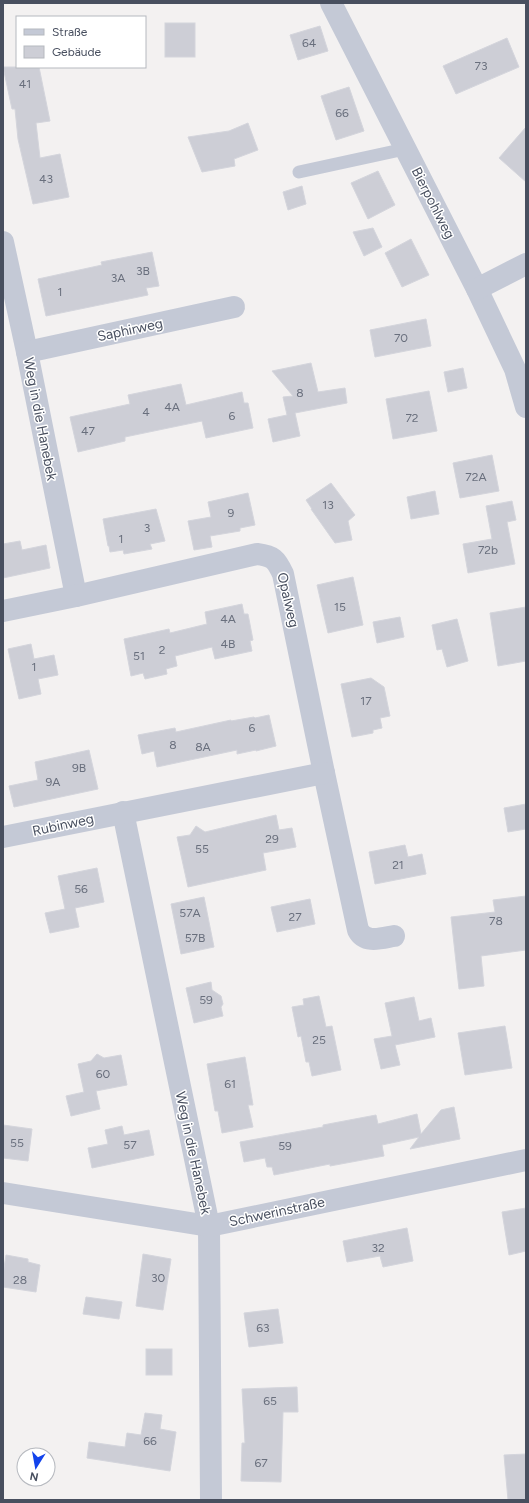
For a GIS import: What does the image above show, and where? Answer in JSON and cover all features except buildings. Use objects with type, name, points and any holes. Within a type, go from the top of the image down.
[{"type":"street","name":"Bierpohlweg","points":[[331,3],[515,369],[526,407]]},
{"type":"street","name":"Weg in die Hanebek","points":[[3,242],[12,325],[27,352],[76,596]]},
{"type":"street","points":[[476,289],[526,264]]},
{"type":"street","name":"Saphirweg","points":[[27,352],[234,307]]},
{"type":"street","name":"Opalweg","points":[[76,596],[257,554],[269,555],[278,562],[283,574],[358,930],[360,934],[366,938],[375,939],[394,936]]},
{"type":"street","points":[[3,611],[76,596]]},
{"type":"street","points":[[123,812],[324,773]]},
{"type":"street","name":"Weg in die Hanebek","points":[[123,812],[209,1226],[211,1500]]},
{"type":"street","name":"Rubinweg","points":[[3,837],[123,812]]},
{"type":"street","name":"Schwerinstraße","points":[[3,1193],[209,1226],[526,1160]]},
{"type":"lane","points":[[299,172],[405,149]]}]
